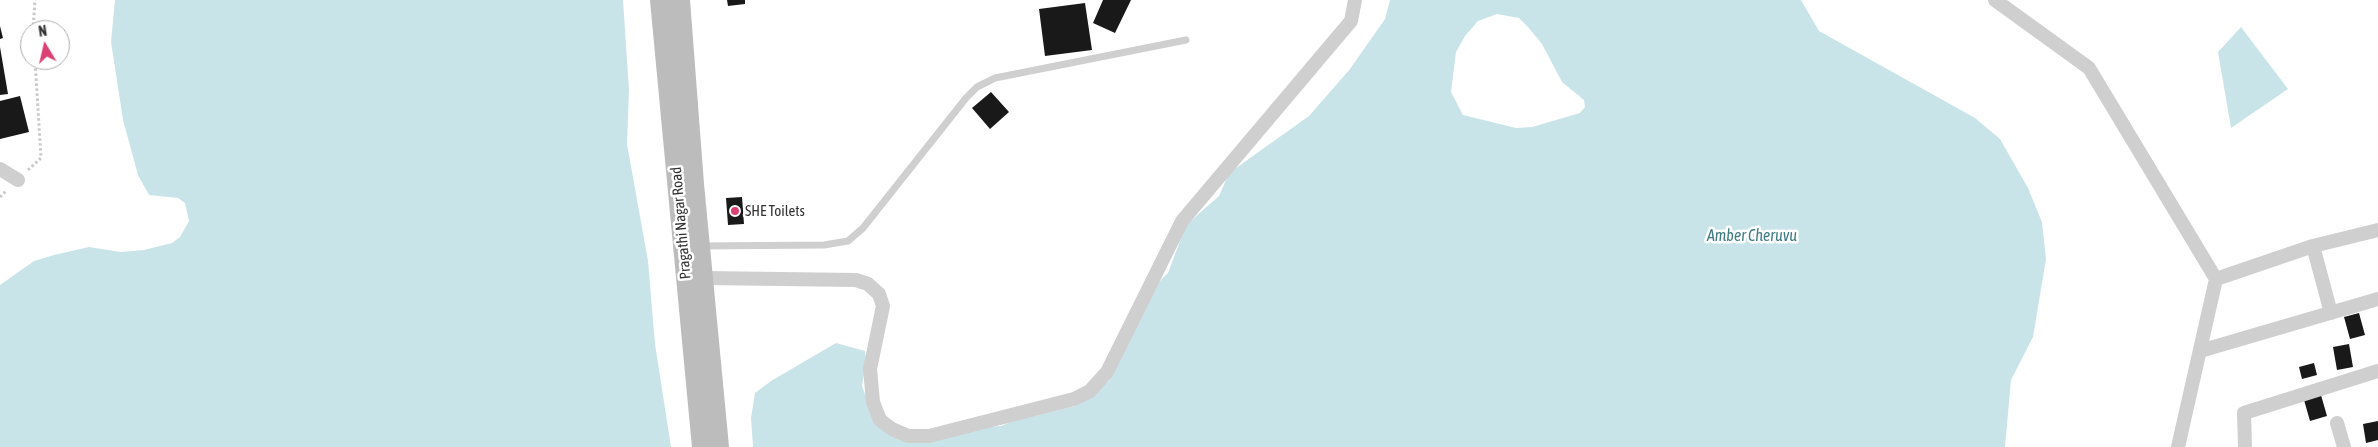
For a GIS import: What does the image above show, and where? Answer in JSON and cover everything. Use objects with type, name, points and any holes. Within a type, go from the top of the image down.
[{"type":"main road","name":"Pragathi Nagar Road","points":[[660,0],[702,447]]},
{"type":"main road","name":"Pragathi Nagar Road","points":[[680,0],[694,184],[719,447]]},
{"type":"street","points":[[704,278],[856,280],[868,284],[879,294],[883,306],[870,370],[873,402],[880,420],[892,429],[908,436],[929,436],[1074,399],[1090,391],[1107,372],[1182,221],[1351,21],[1355,0]]},
{"type":"street","points":[[1995,0],[2089,68],[2216,280],[2178,447]]},
{"type":"street","points":[[0,169],[18,180]]},
{"type":"street","points":[[2216,280],[2313,246],[2378,230]]},
{"type":"street","points":[[2313,246],[2331,313]]},
{"type":"street","points":[[2200,351],[2378,299]]},
{"type":"street","points":[[2245,447],[2244,413],[2378,371]]},
{"type":"street","points":[[2337,423],[2344,447]]},
{"type":"lane","points":[[701,246],[824,245],[848,241],[863,228],[966,98],[977,87],[995,78],[1186,40]]},
{"type":"path","points":[[34,20],[35,0]]},
{"type":"path","points":[[18,180],[41,158],[36,70]]},
{"type":"water","points":[[115,0],[623,0],[629,90],[627,144],[648,261],[655,344],[671,447],[0,447],[0,285],[34,261],[54,255],[89,247],[121,252],[144,250],[172,243],[180,237],[189,221],[185,203],[178,198],[149,195],[138,175],[123,120],[111,42]]},
{"type":"water","name":"Amber Cheruvu","points":[[1390,0],[1801,0],[1819,31],[1975,118],[2000,139],[2028,188],[2042,222],[2046,259],[2033,337],[2011,380],[2005,447],[753,447],[751,418],[755,393],[771,381],[836,343],[865,351],[866,361],[862,386],[873,416],[893,434],[1001,426],[1013,421],[1075,406],[1109,381],[1152,289],[1168,273],[1186,225],[1219,196],[1229,173],[1309,116],[1350,69],[1385,19]],"holes":[[[1497,14],[1519,18],[1542,44],[1562,82],[1584,100],[1585,107],[1580,113],[1532,127],[1516,128],[1463,115],[1451,92],[1456,52],[1465,36],[1478,21]]]},
{"type":"water","points":[[2241,27],[2288,89],[2231,128],[2218,52]]},
{"type":"building","points":[[727,0],[745,0],[745,4],[728,6]]},
{"type":"building","points":[[1103,0],[1131,0],[1115,33],[1093,23]]},
{"type":"building","points":[[1085,3],[1092,50],[1045,56],[1039,9]]},
{"type":"building","points":[[0,26],[3,38],[0,39]]},
{"type":"building","points":[[0,47],[8,94],[0,95]]},
{"type":"building","points":[[991,92],[1009,112],[990,129],[972,108]]},
{"type":"building","points":[[20,96],[29,132],[0,139],[0,101]]},
{"type":"building","name":"SHE Toilets","points":[[742,197],[744,224],[728,225],[726,198]]},
{"type":"building","points":[[2359,313],[2365,335],[2350,339],[2344,317]]},
{"type":"building","points":[[2349,344],[2353,367],[2337,370],[2333,347]]},
{"type":"building","points":[[2314,363],[2317,375],[2302,379],[2299,367]]},
{"type":"building","points":[[2321,395],[2327,416],[2310,421],[2304,400]]},
{"type":"building","points":[[2378,421],[2378,440],[2366,443],[2363,424]]},
{"type":"place","name":"SHE Toilets","points":[[735,211]]}]
